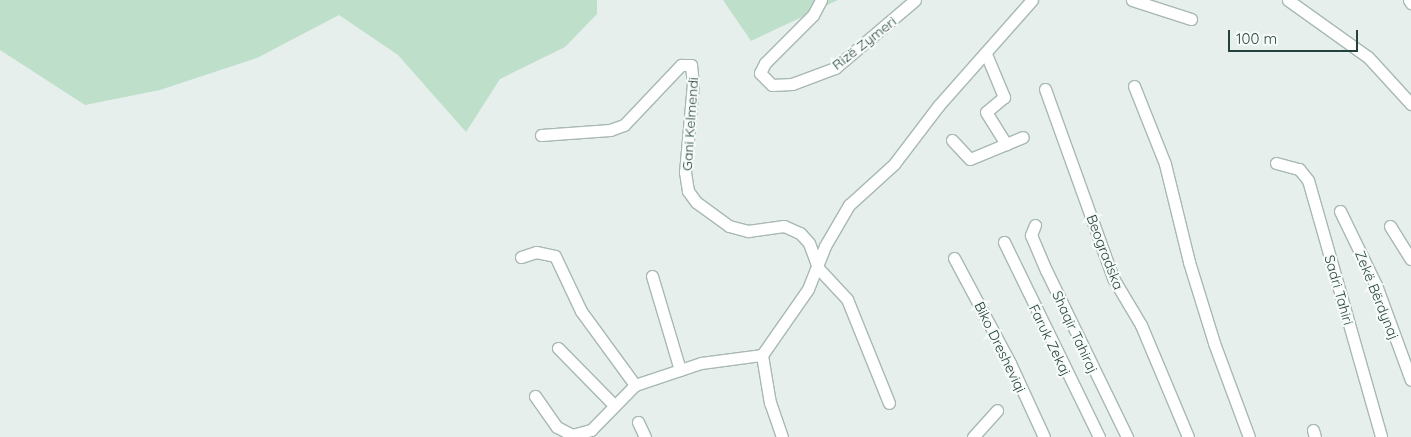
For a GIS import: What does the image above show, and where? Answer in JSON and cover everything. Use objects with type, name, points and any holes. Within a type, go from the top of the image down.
[{"type":"street","name":"Rizë Zymeri","points":[[821,0],[813,15],[765,63],[760,73],[772,85],[792,84],[835,68],[914,0]]},
{"type":"street","points":[[535,396],[557,427],[572,436],[591,430],[635,385],[701,363],[762,355],[790,318],[818,268],[825,246],[849,206],[894,164],[939,105],[1032,0]]},
{"type":"street","points":[[1132,0],[1191,19]]},
{"type":"street","points":[[1288,0],[1368,57],[1411,104]]},
{"type":"street","points":[[986,54],[1004,97],[986,112],[1006,144]]},
{"type":"street","name":"Gani Kelmendi","points":[[541,135],[610,130],[624,125],[681,65],[691,65],[693,83],[685,172],[688,191],[696,202],[729,226],[748,231],[784,226],[800,232],[809,242],[818,268],[847,299],[889,403]]},
{"type":"street","points":[[1134,86],[1165,164],[1214,343],[1249,437]]},
{"type":"street","name":"Beogradska","points":[[1045,89],[1062,126],[1113,278],[1141,324],[1188,437]]},
{"type":"street","points":[[952,140],[970,159],[1023,137]]},
{"type":"street","name":"Sadri Tahiri","points":[[1276,163],[1299,169],[1308,180],[1381,437]]},
{"type":"street","name":"Zekë Bërdynaj","points":[[1340,211],[1376,286],[1411,380]]},
{"type":"street","name":"Shaqir Tahiraj","points":[[1035,225],[1031,235],[1042,261],[1127,437]]},
{"type":"street","points":[[1390,226],[1411,259]]},
{"type":"street","name":"Faruk Zekaj","points":[[1004,242],[1098,437]]},
{"type":"street","points":[[521,257],[536,252],[555,256],[581,311],[635,385]]},
{"type":"street","name":"Biko Dresheviqi","points":[[954,258],[1010,363],[1044,437]]},
{"type":"street","points":[[652,276],[680,370]]},
{"type":"street","points":[[558,348],[614,405]]},
{"type":"street","points":[[762,355],[770,402],[782,437]]},
{"type":"street","points":[[973,437],[997,410]]},
{"type":"street","points":[[638,422],[645,437]]},
{"type":"green space","points":[[0,0],[597,0],[597,14],[565,47],[500,79],[466,132],[398,55],[339,15],[257,58],[160,90],[85,105],[0,50]]},
{"type":"green space","points":[[723,0],[838,0],[751,41]]}]
